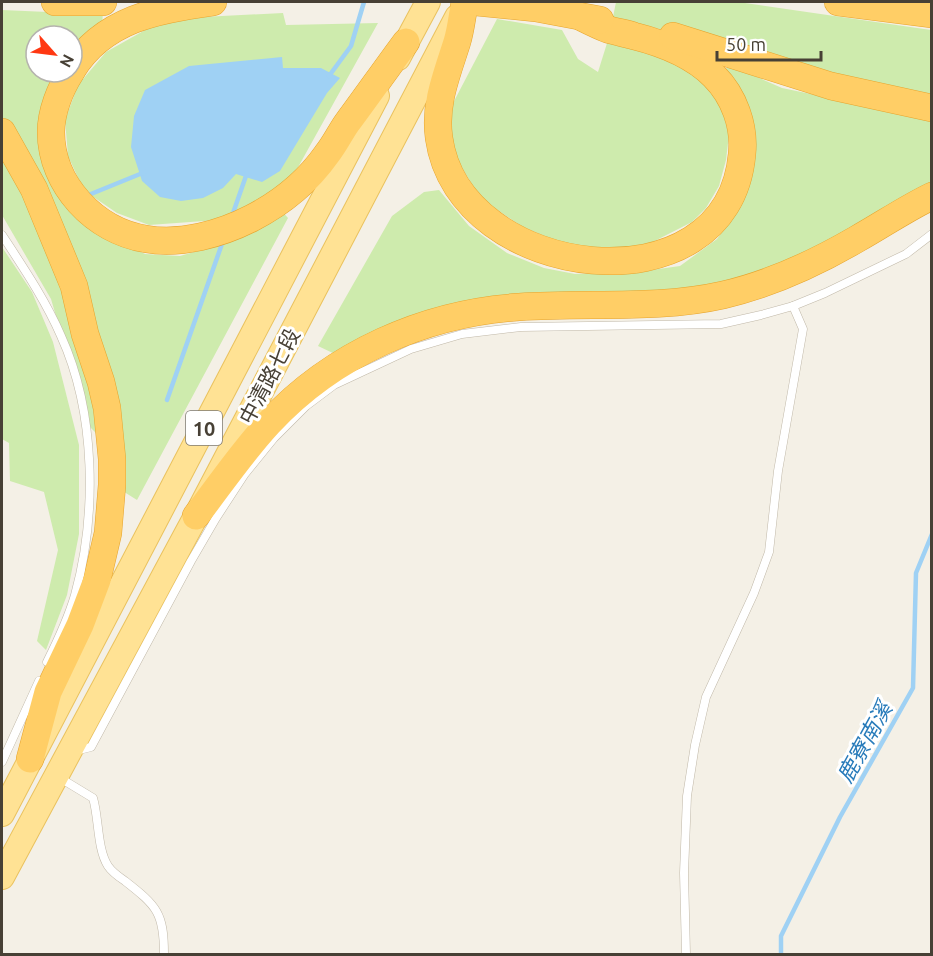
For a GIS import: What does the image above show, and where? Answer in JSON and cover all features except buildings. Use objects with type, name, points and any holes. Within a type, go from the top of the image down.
[{"type":"highway","points":[[55,2],[103,2]]},
{"type":"highway","points":[[84,55],[106,33],[132,19],[173,7],[213,2]]},
{"type":"highway","points":[[465,2],[458,39],[440,93],[437,124],[447,169],[471,206],[497,227],[531,246],[560,256],[590,261],[620,261],[671,250],[688,242],[709,226],[731,193],[740,170],[743,147],[736,110],[716,78],[694,60],[636,36],[608,30],[583,18]]},
{"type":"highway","points":[[476,2],[536,8],[583,18],[631,24],[692,41],[831,86],[927,107]]},
{"type":"highway","points":[[838,2],[924,12]]},
{"type":"highway","points":[[65,84],[56,103],[51,132],[56,162],[70,190],[90,213],[116,230],[145,239],[176,240],[215,233],[234,226],[266,210],[294,190],[327,155],[406,42]]},
{"type":"highway","points":[[2,132],[34,189],[74,286],[85,334],[101,382],[108,416],[112,459],[109,525],[97,580],[80,625],[48,692],[30,759]]},
{"type":"highway","points":[[196,516],[269,423],[305,390],[341,363],[380,342],[426,324],[492,309],[683,301],[722,295],[766,283],[800,270],[932,196]]},
{"type":"main road","name":"中清路七段","points":[[2,814],[428,2]]},
{"type":"main road","name":"中清路七段","points":[[2,877],[196,516],[465,2]]},
{"type":"lane","points":[[2,234],[26,271],[51,317],[70,361],[83,412],[90,490],[82,560],[67,620],[2,762]]},
{"type":"lane","points":[[68,753],[91,747],[196,553],[244,475],[274,438],[306,406],[334,385],[411,349],[462,334],[521,327],[721,324],[793,306],[906,254],[932,234]]},
{"type":"lane","points":[[686,954],[684,873],[687,796],[695,745],[706,697],[754,593],[769,552],[778,471],[803,329],[793,306]]},
{"type":"lane","points":[[56,776],[93,798],[103,856],[108,866],[149,901],[155,910],[164,928],[164,954]]},
{"type":"green space","points":[[616,2],[738,2],[931,30],[931,99],[613,17]]},
{"type":"green space","points":[[2,10],[103,11],[102,27],[84,45],[84,24],[24,24],[24,84],[59,84],[45,136],[111,237],[145,254],[180,256],[208,248],[281,210],[288,218],[137,500],[121,490],[113,388],[95,319],[76,262],[2,120]]},
{"type":"green space","points":[[283,13],[286,25],[378,23],[291,180],[218,220],[149,225],[117,213],[92,196],[80,182],[68,156],[65,120],[78,85],[84,84],[84,78],[106,52],[154,25],[183,18]]},
{"type":"green space","points":[[497,19],[562,30],[578,59],[598,72],[608,40],[666,60],[703,77],[722,109],[729,135],[726,160],[719,186],[706,208],[692,222],[635,251],[570,247],[521,226],[480,198],[454,154],[449,126],[452,105]]},
{"type":"green space","points":[[732,66],[782,88],[931,119],[931,187],[799,260],[691,291],[536,294],[337,355],[318,346],[392,216],[424,192],[439,190],[469,226],[507,253],[544,268],[575,274],[637,272],[680,266],[717,239],[733,217],[748,181],[752,148],[720,71]]},
{"type":"green space","points":[[2,156],[36,224],[63,293],[84,364],[101,438],[88,425],[51,299],[2,215]]},
{"type":"green space","points":[[2,247],[32,292],[53,342],[79,445],[79,534],[67,595],[46,650],[37,641],[58,550],[44,492],[10,481],[9,443],[2,439]]},
{"type":"water","points":[[282,57],[283,68],[321,68],[340,78],[327,93],[280,171],[262,182],[236,174],[223,188],[203,198],[181,201],[160,197],[142,181],[131,147],[134,116],[145,90],[189,66]]},
{"type":"waterway","points":[[329,76],[351,46],[364,2]]},
{"type":"waterway","points":[[86,196],[145,172]]},
{"type":"waterway","points":[[232,216],[247,173]]},
{"type":"waterway","points":[[167,400],[223,241]]},
{"type":"waterway","name":"鹿寮南溪","points":[[781,954],[781,936],[840,817],[913,688],[916,573],[932,534]]}]
